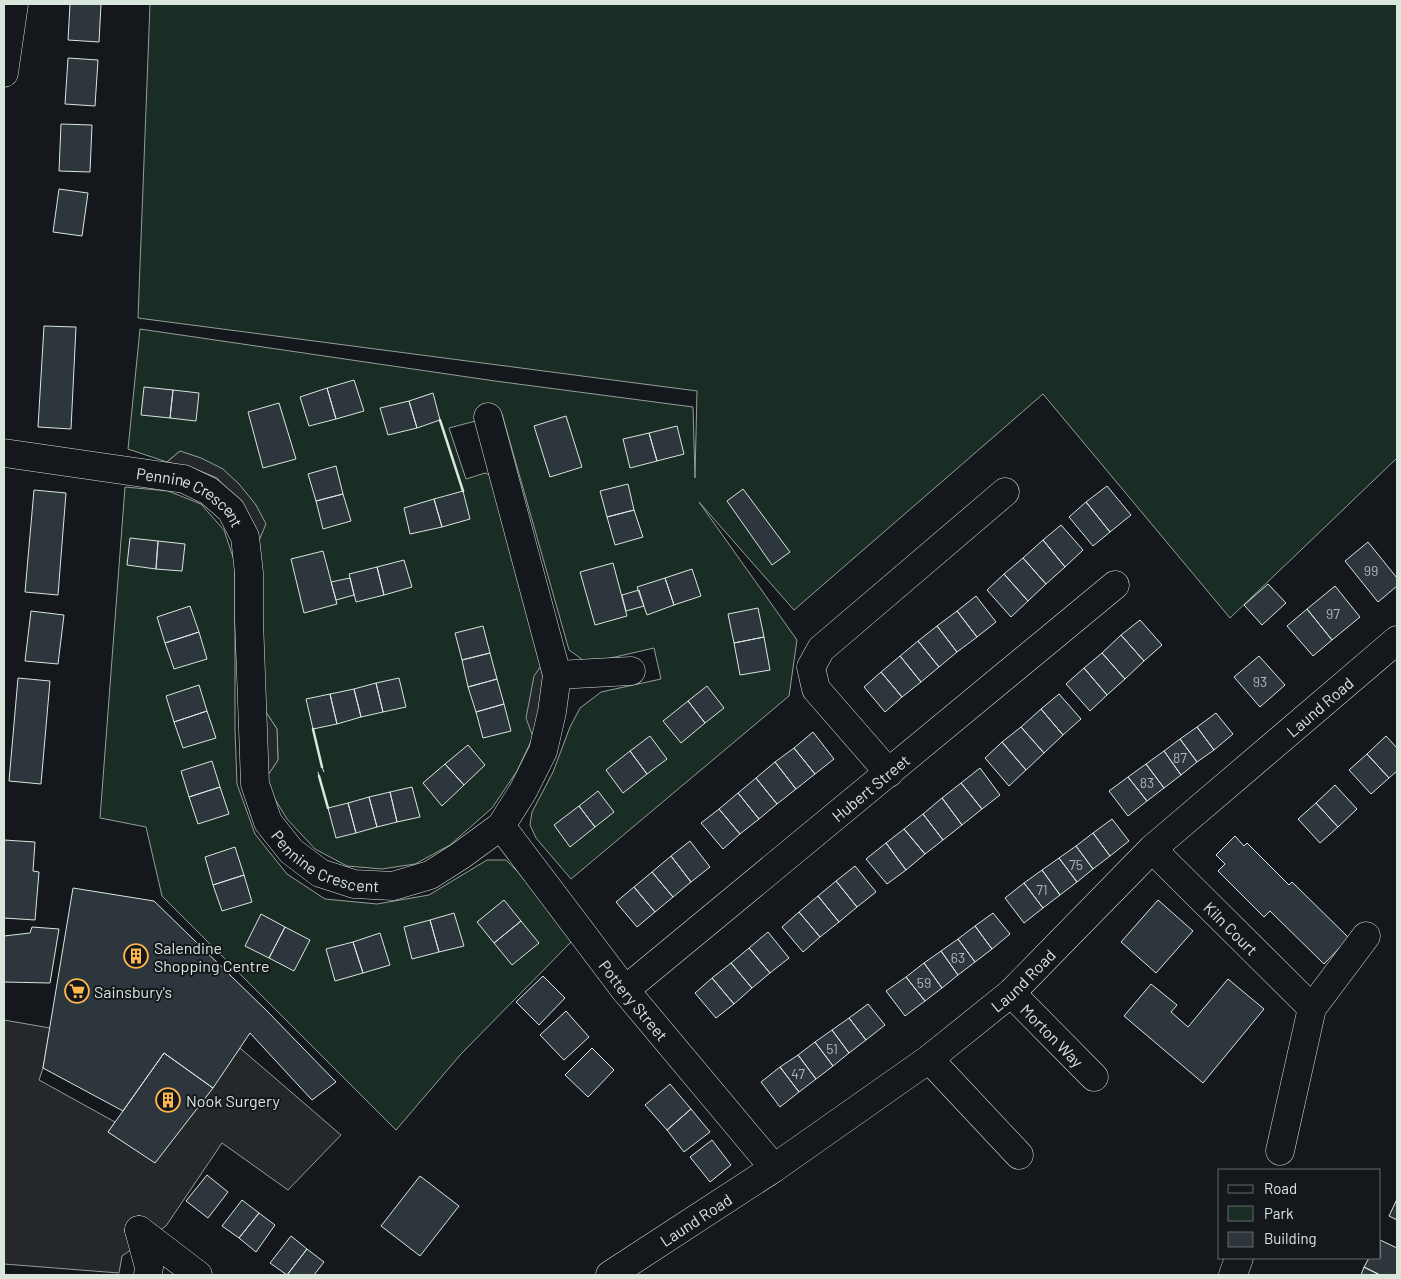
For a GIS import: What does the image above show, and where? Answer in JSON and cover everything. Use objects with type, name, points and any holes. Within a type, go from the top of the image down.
[{"type":"main road","points":[[4,73],[14,4]]},
{"type":"main road","name":"Pennine Crescent","points":[[4,453],[184,479],[209,490],[231,510],[245,537],[249,572],[255,784],[268,822],[291,851],[320,873],[354,884],[393,886],[430,875],[501,826],[544,751],[552,712],[557,676],[488,417]]},
{"type":"main road","points":[[888,773],[816,689],[811,666],[820,649],[1005,492]]},
{"type":"main road","name":"Hubert Street","points":[[625,990],[1115,585]]},
{"type":"main road","name":"Laund Road","points":[[621,1272],[929,1059],[1011,993],[1152,849],[1397,640]]},
{"type":"main road","points":[[557,676],[631,671]]},
{"type":"main road","name":"Pottery Street","points":[[501,826],[625,990],[774,1168]]},
{"type":"main road","name":"Kiln Court","points":[[1152,849],[1312,1008]]},
{"type":"main road","points":[[1280,1151],[1312,1008],[1366,936]]},
{"type":"main road","name":"Morton Way","points":[[1011,993],[1094,1077]]},
{"type":"main road","points":[[929,1059],[1020,1155]]},
{"type":"main road","points":[[148,1275],[149,1267],[139,1230],[198,1275]]},
{"type":"main road","points":[[1233,1275],[1239,1259]]},
{"type":"green space","points":[[150,4],[1397,4],[1397,458],[1230,618],[1043,394],[794,610],[699,502],[797,640],[789,696],[571,879],[536,838],[530,825],[532,812],[553,772],[570,727],[580,708],[601,692],[661,679],[654,648],[598,661],[583,660],[569,650],[502,414],[449,428],[466,479],[485,473],[495,477],[543,663],[533,737],[517,771],[492,808],[450,845],[415,864],[382,869],[347,866],[315,849],[287,819],[264,781],[278,760],[277,729],[264,709],[256,505],[180,451],[167,462],[128,449],[140,329],[495,381],[693,407],[695,478],[697,391],[138,318]]},
{"type":"green space","points":[[125,487],[168,491],[201,504],[224,530],[235,563],[235,730],[237,784],[255,834],[287,874],[325,899],[377,904],[429,895],[487,860],[506,860],[573,940],[461,1054],[396,1130],[162,896],[146,827],[100,818]]},
{"type":"shaded area","points":[[180,451],[201,458],[223,469],[239,484],[256,505],[266,524],[258,543],[231,494],[217,478],[195,469],[167,462]]},
{"type":"shaded area","points":[[543,663],[546,683],[533,737],[526,718],[534,676]]},
{"type":"shaded area","points":[[264,709],[277,729],[278,760],[264,781]]},
{"type":"shaded area","points":[[4,1020],[50,1028],[39,1080],[115,1122],[108,1132],[155,1162],[240,1048],[341,1135],[288,1190],[222,1143],[166,1226],[122,1256],[119,1273],[4,1264]]},
{"type":"building","points":[[70,4],[101,4],[99,42],[68,40]]},
{"type":"building","points":[[68,58],[98,60],[95,106],[65,104]]},
{"type":"building","points":[[61,124],[92,125],[90,172],[59,171]]},
{"type":"building","points":[[59,189],[88,193],[82,236],[53,232]]},
{"type":"building","points":[[44,326],[76,327],[71,429],[38,427]]},
{"type":"building","points":[[354,380],[364,411],[336,419],[327,388]]},
{"type":"building","points":[[144,387],[173,390],[170,418],[141,415]]},
{"type":"building","points":[[327,388],[336,419],[309,426],[300,397]]},
{"type":"building","points":[[173,390],[199,393],[196,421],[170,418]]},
{"type":"building","points":[[433,393],[440,420],[417,428],[409,401]]},
{"type":"building","points":[[409,401],[417,428],[388,435],[380,408]]},
{"type":"building","points":[[279,403],[296,459],[263,468],[248,412]]},
{"type":"building","points":[[566,416],[582,467],[550,477],[534,426]]},
{"type":"building","points":[[677,426],[684,454],[657,461],[649,433]]},
{"type":"building","points":[[649,433],[657,461],[630,468],[623,439]]},
{"type":"building","points":[[336,466],[343,494],[316,501],[308,474]]},
{"type":"building","points":[[628,484],[634,510],[607,517],[600,491]]},
{"type":"building","points":[[1107,486],[1131,515],[1110,532],[1086,502]]},
{"type":"building","points":[[743,489],[790,552],[772,565],[727,501]]},
{"type":"building","points":[[34,490],[66,493],[58,595],[25,592]]},
{"type":"building","points":[[463,491],[470,519],[442,527],[434,499]]},
{"type":"building","points":[[343,494],[351,521],[323,529],[316,501]]},
{"type":"building","points":[[434,499],[442,527],[410,534],[404,508]]},
{"type":"building","points":[[1086,502],[1110,532],[1093,546],[1069,517]]},
{"type":"building","points":[[634,510],[643,537],[615,545],[607,517]]},
{"type":"building","points":[[1061,525],[1083,550],[1065,567],[1043,540]]},
{"type":"building","points":[[130,538],[158,541],[156,569],[127,565]]},
{"type":"building","points":[[1043,540],[1065,567],[1046,584],[1023,558]]},
{"type":"building","points":[[158,541],[185,544],[182,571],[156,569]]},
{"type":"building","points":[[1368,542],[1397,578],[1397,586],[1378,602],[1345,561]]},
{"type":"building","points":[[323,551],[337,604],[304,613],[291,559]]},
{"type":"building","points":[[1023,558],[1046,584],[1028,601],[1004,574]]},
{"type":"building","points":[[404,560],[412,587],[384,595],[377,567]]},
{"type":"building","points":[[613,563],[627,616],[595,625],[580,572]]},
{"type":"building","points":[[377,567],[384,595],[356,602],[349,574]]},
{"type":"building","points":[[692,569],[701,596],[674,605],[665,578]]},
{"type":"building","points":[[1004,574],[1028,601],[1011,617],[987,590]]},
{"type":"building","points":[[350,578],[354,595],[336,600],[331,582]]},
{"type":"building","points":[[665,578],[674,605],[647,615],[637,587]]},
{"type":"building","points":[[1268,584],[1286,603],[1262,625],[1244,605]]},
{"type":"building","points":[[1335,586],[1360,617],[1332,640],[1307,609]]},
{"type":"building","points":[[639,590],[644,606],[626,611],[622,595]]},
{"type":"building","points":[[976,596],[996,622],[977,637],[957,611]]},
{"type":"building","points":[[190,606],[199,632],[165,643],[157,617]]},
{"type":"building","points":[[758,608],[764,637],[734,643],[728,614]]},
{"type":"building","points":[[1307,609],[1332,640],[1313,656],[1287,626]]},
{"type":"building","points":[[31,611],[64,615],[58,664],[25,661]]},
{"type":"building","points":[[957,611],[977,637],[957,652],[937,626]]},
{"type":"building","points":[[1140,620],[1162,645],[1144,661],[1121,635]]},
{"type":"building","points":[[483,626],[490,653],[462,660],[455,633]]},
{"type":"building","points":[[937,626],[957,652],[939,667],[918,641]]},
{"type":"building","points":[[199,632],[207,659],[174,669],[165,643]]},
{"type":"building","points":[[1121,635],[1144,661],[1125,679],[1102,653]]},
{"type":"building","points":[[764,637],[770,670],[740,675],[734,643]]},
{"type":"building","points":[[918,641],[939,667],[921,682],[900,656]]},
{"type":"building","points":[[490,653],[497,679],[468,687],[462,660]]},
{"type":"building","points":[[1102,653],[1125,679],[1107,695],[1084,668]]},
{"type":"building","points":[[900,656],[921,682],[902,697],[881,672]]},
{"type":"building","points":[[1259,656],[1285,685],[1260,707],[1234,677]]},
{"type":"building","points":[[1084,668],[1107,695],[1090,711],[1066,684]]},
{"type":"building","points":[[881,672],[902,697],[885,712],[864,687]]},
{"type":"building","points":[[18,678],[50,681],[41,784],[9,781]]},
{"type":"building","points":[[399,678],[406,707],[383,712],[376,683]]},
{"type":"building","points":[[497,679],[504,704],[476,712],[468,687]]},
{"type":"building","points":[[376,683],[383,712],[361,717],[354,689]]},
{"type":"building","points":[[199,685],[207,711],[174,722],[166,696]]},
{"type":"building","points":[[707,686],[724,708],[705,723],[688,701]]},
{"type":"building","points":[[354,689],[361,717],[337,724],[330,694]]},
{"type":"building","points":[[330,694],[337,724],[313,729],[306,699]]},
{"type":"building","points":[[1059,694],[1081,719],[1063,735],[1041,709]]},
{"type":"building","points":[[688,701],[705,723],[681,743],[663,721]]},
{"type":"building","points":[[504,704],[511,731],[483,738],[476,712]]},
{"type":"building","points":[[1041,709],[1063,735],[1044,753],[1021,727]]},
{"type":"building","points":[[207,711],[216,738],[183,748],[174,722]]},
{"type":"building","points":[[1216,713],[1233,734],[1214,750],[1197,727]]},
{"type":"building","points":[[1021,727],[1044,753],[1026,770],[1002,742]]},
{"type":"building","points":[[1197,727],[1214,750],[1197,762],[1180,739]]},
{"type":"building","points":[[813,732],[834,759],[815,774],[794,748]]},
{"type":"building","points":[[650,736],[667,759],[647,774],[630,751]]},
{"type":"building","points":[[1386,736],[1397,748],[1397,771],[1389,778],[1367,754]]},
{"type":"building","points":[[1180,739],[1197,762],[1181,775],[1164,751]]},
{"type":"building","points":[[1002,742],[1026,770],[1009,786],[985,758]]},
{"type":"building","points":[[468,745],[485,765],[464,785],[445,764]]},
{"type":"building","points":[[794,748],[815,774],[796,789],[775,762]]},
{"type":"building","points":[[630,751],[647,774],[623,793],[606,770]]},
{"type":"building","points":[[1164,751],[1181,775],[1164,788],[1146,764]]},
{"type":"building","points":[[1367,754],[1389,778],[1371,794],[1349,770]]},
{"type":"building","points":[[212,761],[220,787],[189,797],[181,771]]},
{"type":"building","points":[[775,762],[796,789],[777,804],[756,778]]},
{"type":"building","points":[[445,764],[464,785],[442,806],[423,783]]},
{"type":"building","points":[[1146,764],[1164,788],[1147,801],[1128,777]]},
{"type":"building","points":[[980,768],[1000,795],[982,809],[961,783]]},
{"type":"building","points":[[1128,777],[1147,801],[1128,816],[1109,791]]},
{"type":"building","points":[[756,778],[777,804],[759,819],[738,793]]},
{"type":"building","points":[[961,783],[982,809],[962,825],[942,798]]},
{"type":"building","points":[[1335,785],[1357,809],[1338,827],[1316,803]]},
{"type":"building","points":[[220,787],[229,814],[198,824],[189,797]]},
{"type":"building","points":[[412,787],[420,817],[397,822],[390,792]]},
{"type":"building","points":[[598,791],[614,812],[595,827],[579,806]]},
{"type":"building","points":[[390,792],[397,822],[377,827],[369,797]]},
{"type":"building","points":[[738,793],[759,819],[740,834],[719,809]]},
{"type":"building","points":[[369,797],[377,827],[356,833],[348,803]]},
{"type":"building","points":[[942,798],[962,825],[943,840],[923,814]]},
{"type":"building","points":[[348,803],[356,833],[336,838],[328,808]]},
{"type":"building","points":[[1316,803],[1338,827],[1320,843],[1298,819]]},
{"type":"building","points":[[579,806],[595,827],[570,847],[554,825]]},
{"type":"building","points":[[719,809],[740,834],[723,849],[701,823]]},
{"type":"building","points":[[923,814],[943,840],[925,854],[904,829]]},
{"type":"building","points":[[1112,819],[1129,841],[1110,856],[1093,833]]},
{"type":"building","points":[[904,829],[925,854],[906,870],[886,843]]},
{"type":"building","points":[[1093,833],[1110,856],[1093,869],[1076,846]]},
{"type":"building","points":[[1235,836],[1244,846],[1247,843],[1289,885],[1292,882],[1349,938],[1324,964],[1270,911],[1264,917],[1218,871],[1225,864],[1216,855]]},
{"type":"building","points":[[4,840],[35,842],[33,871],[39,872],[35,920],[4,918]]},
{"type":"building","points":[[690,841],[710,867],[691,882],[671,856]]},
{"type":"building","points":[[886,843],[906,870],[887,884],[866,859]]},
{"type":"building","points":[[1076,846],[1093,869],[1077,882],[1059,858]]},
{"type":"building","points":[[235,847],[244,875],[213,885],[205,857]]},
{"type":"building","points":[[671,856],[691,882],[673,897],[652,872]]},
{"type":"building","points":[[1059,858],[1077,882],[1060,895],[1042,870]]},
{"type":"building","points":[[855,866],[876,892],[857,907],[836,881]]},
{"type":"building","points":[[1042,870],[1060,895],[1043,908],[1024,883]]},
{"type":"building","points":[[652,872],[673,897],[655,912],[634,887]]},
{"type":"building","points":[[244,875],[252,902],[222,911],[213,885]]},
{"type":"building","points":[[836,881],[857,907],[839,922],[818,896]]},
{"type":"building","points":[[1024,883],[1043,908],[1024,923],[1005,898]]},
{"type":"building","points":[[634,887],[655,912],[637,927],[616,902]]},
{"type":"building","name":"Salendine Shopping Centre","points":[[73,888],[154,901],[267,1011],[336,1082],[312,1100],[250,1033],[213,1088],[164,1053],[123,1111],[43,1068]]},
{"type":"building","points":[[818,896],[839,922],[820,937],[799,912]]},
{"type":"building","points":[[504,900],[521,921],[494,943],[477,922]]},
{"type":"building","points":[[1158,900],[1193,931],[1156,973],[1121,942]]},
{"type":"building","points":[[799,912],[820,937],[803,952],[782,927]]},
{"type":"building","points":[[454,913],[464,946],[439,952],[430,920]]},
{"type":"building","points":[[993,913],[1010,934],[992,949],[975,926]]},
{"type":"building","points":[[261,914],[285,927],[269,958],[245,946]]},
{"type":"building","points":[[430,920],[439,952],[412,959],[404,927]]},
{"type":"building","points":[[521,921],[539,943],[512,965],[494,943]]},
{"type":"building","points":[[975,926],[992,949],[975,962],[958,939]]},
{"type":"building","points":[[32,927],[59,929],[50,983],[4,982],[4,936],[30,933]]},
{"type":"building","points":[[285,927],[310,940],[294,971],[269,958]]},
{"type":"building","points":[[768,932],[789,958],[770,973],[749,948]]},
{"type":"building","points":[[380,933],[390,965],[363,973],[353,942]]},
{"type":"building","points":[[958,939],[975,962],[958,975],[941,951]]},
{"type":"building","points":[[353,942],[363,973],[335,981],[326,949]]},
{"type":"building","points":[[749,948],[770,973],[752,988],[731,963]]},
{"type":"building","points":[[941,951],[958,975],[942,988],[924,963]]},
{"type":"building","points":[[731,963],[752,988],[734,1004],[712,978]]},
{"type":"building","points":[[924,963],[942,988],[925,1001],[906,977]]},
{"type":"building","points":[[543,976],[565,998],[539,1025],[516,1002]]},
{"type":"building","points":[[906,977],[925,1001],[905,1016],[886,991]]},
{"type":"building","points":[[712,978],[734,1004],[716,1018],[695,993]]},
{"type":"building","points":[[1228,979],[1264,1009],[1203,1083],[1124,1016],[1151,984],[1177,1005],[1171,1012],[1188,1027]]},
{"type":"building","points":[[868,1004],[885,1025],[866,1040],[849,1018]]},
{"type":"building","points":[[566,1011],[589,1037],[564,1060],[540,1035]]},
{"type":"building","points":[[849,1018],[866,1040],[849,1053],[832,1030]]},
{"type":"building","points":[[832,1030],[849,1053],[833,1066],[815,1042]]},
{"type":"building","points":[[815,1042],[833,1066],[816,1079],[798,1055]]},
{"type":"building","points":[[592,1048],[614,1070],[588,1097],[565,1075]]},
{"type":"building","name":"Nook Surgery","points":[[164,1053],[213,1088],[155,1163],[108,1132]]},
{"type":"building","points":[[798,1055],[816,1079],[799,1092],[780,1067]]},
{"type":"building","points":[[780,1067],[799,1092],[780,1107],[761,1082]]},
{"type":"building","points":[[670,1084],[691,1109],[667,1130],[645,1105]]},
{"type":"building","points":[[691,1109],[710,1132],[684,1152],[667,1130]]},
{"type":"building","points":[[712,1140],[731,1165],[710,1182],[690,1157]]},
{"type":"building","points":[[207,1175],[228,1192],[208,1218],[186,1201]]},
{"type":"building","points":[[420,1176],[459,1206],[420,1256],[381,1226]]},
{"type":"building","points":[[1397,1199],[1397,1220],[1389,1216]]},
{"type":"building","points":[[242,1200],[259,1213],[239,1238],[222,1226]]},
{"type":"building","points":[[259,1213],[275,1225],[256,1252],[239,1238]]},
{"type":"building","points":[[291,1236],[307,1249],[287,1275],[270,1263]]},
{"type":"building","points":[[1381,1240],[1397,1248],[1397,1275],[1380,1275],[1364,1267],[1368,1259],[1381,1259]]},
{"type":"building","points":[[307,1249],[324,1262],[314,1275],[287,1275]]},
{"type":"building","points":[[1364,1267],[1380,1275],[1361,1275]]},
{"type":"fence","points":[[322,767],[324,772]]},
{"type":"fence","points":[[318,772],[319,776]]},
{"type":"wall","points":[[440,420],[463,491]]},
{"type":"wall","points":[[313,729],[322,767]]},
{"type":"wall","points":[[319,776],[328,808]]},
{"type":"place","name":"Salendine Shopping Centre","points":[[136,956]]},
{"type":"place","name":"Sainsbury's","points":[[77,991]]},
{"type":"place","name":"Nook Surgery","points":[[168,1100]]}]
